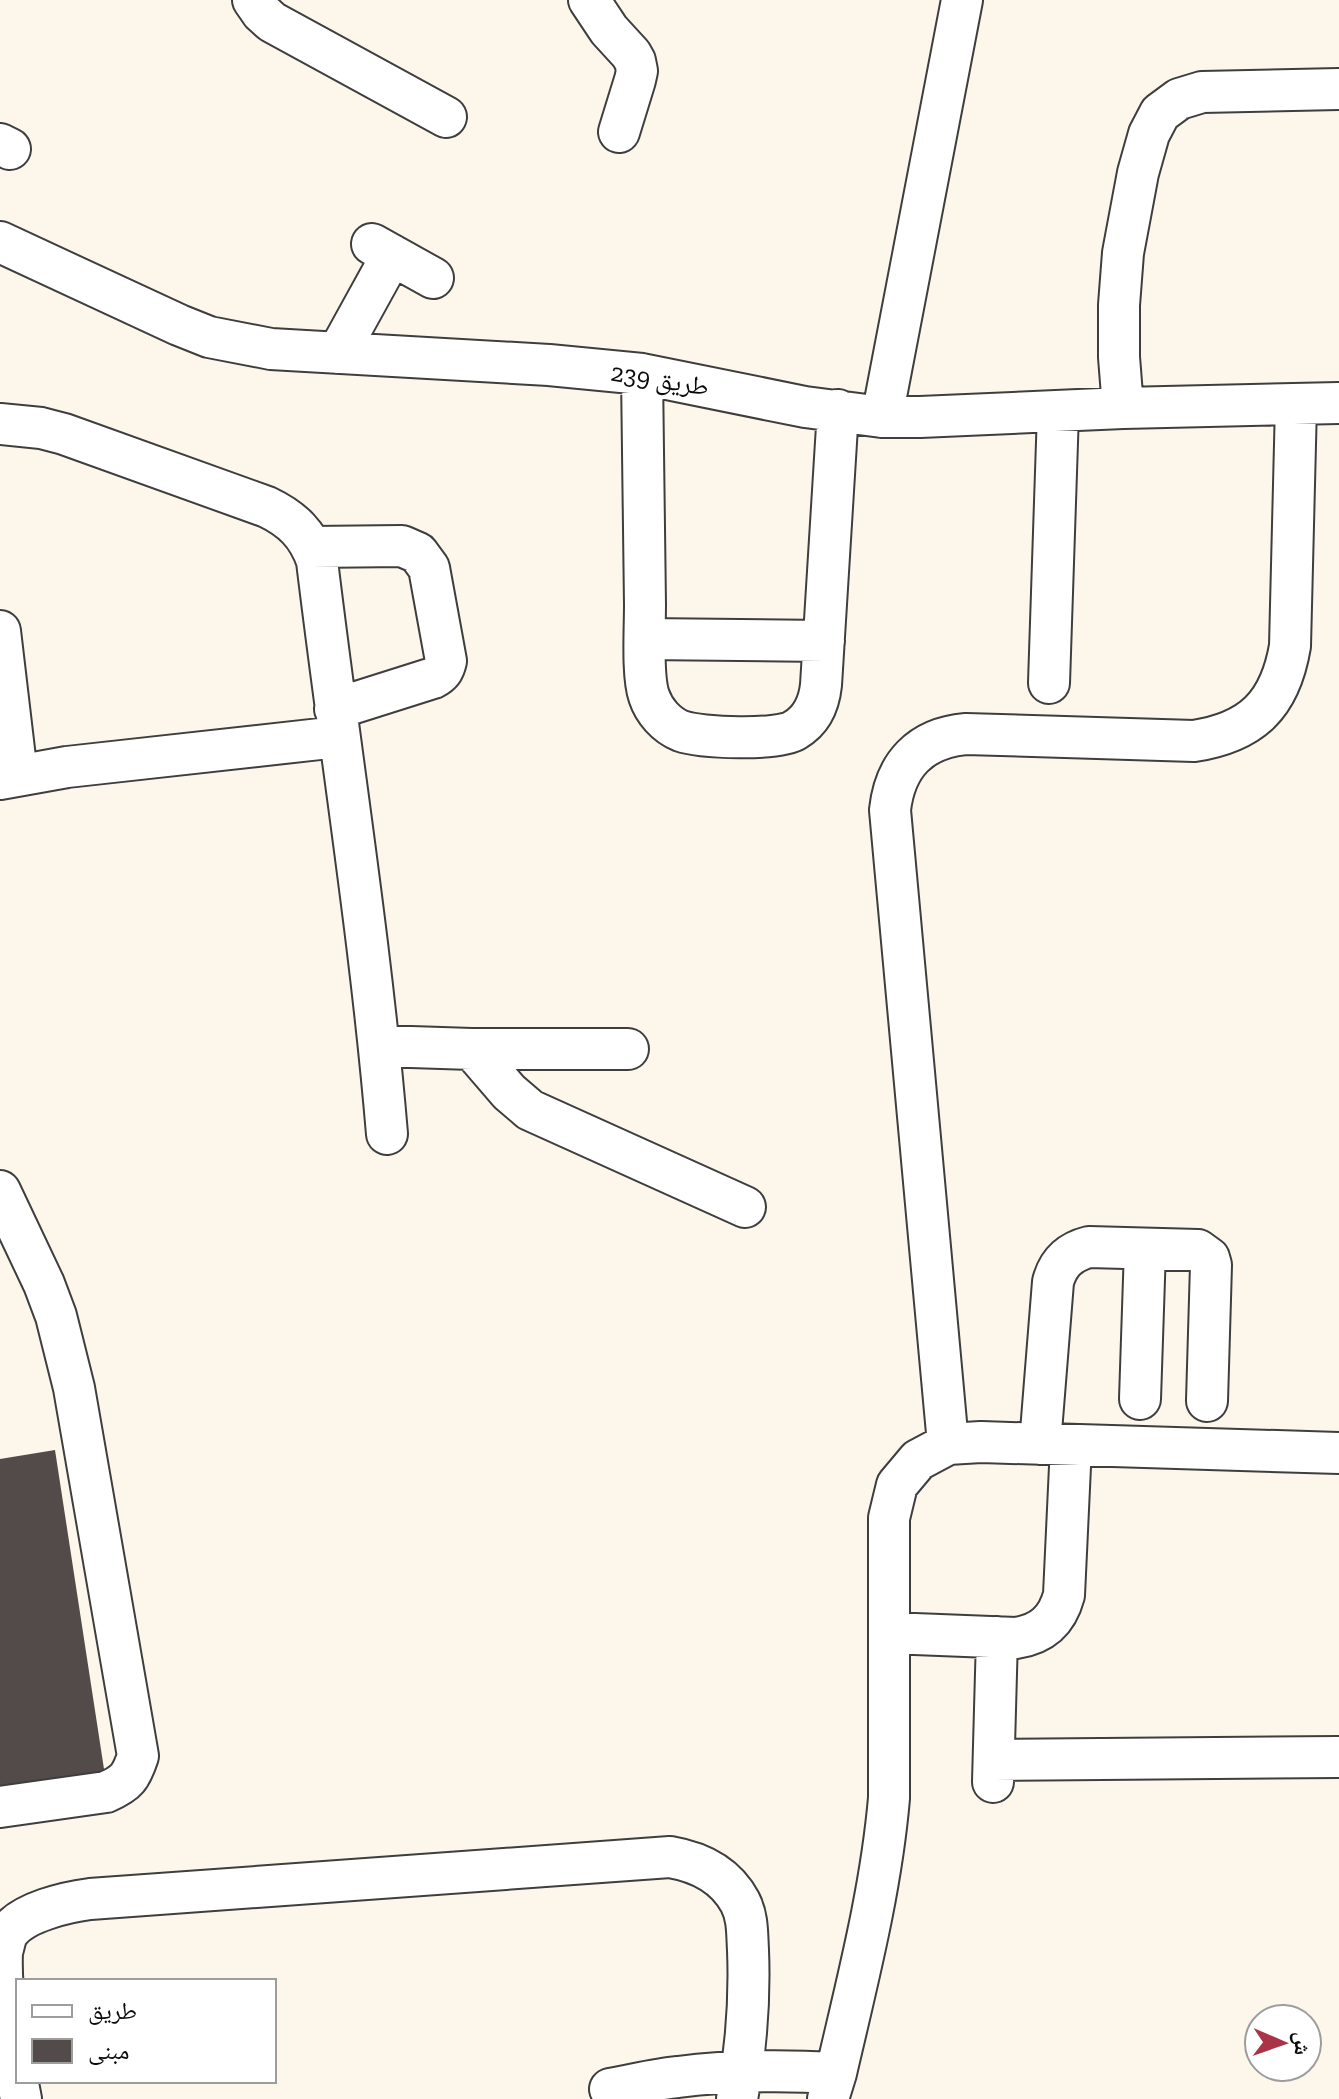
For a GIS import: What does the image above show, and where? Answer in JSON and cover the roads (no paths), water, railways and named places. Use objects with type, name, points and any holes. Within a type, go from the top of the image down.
[{"type":"lane","points":[[253,0],[272,22],[446,117]]},
{"type":"lane","points":[[589,0],[635,61],[635,80],[619,132]]},
{"type":"lane","points":[[882,417],[962,0]]},
{"type":"lane","points":[[1123,408],[1119,331],[1123,253],[1138,173],[1149,134],[1160,113],[1179,99],[1202,92],[1339,89]]},
{"type":"lane","name":"طريق 239","points":[[0,242],[209,337],[271,349],[549,365],[642,374],[805,407],[882,417],[1339,403]]},
{"type":"lane","points":[[338,353],[382,249],[433,278]]},
{"type":"lane","points":[[642,374],[646,679],[648,696],[656,711],[680,731],[783,736],[796,730],[815,711],[819,699],[824,641],[838,410]]},
{"type":"lane","points":[[948,1444],[890,810],[892,792],[909,760],[921,749],[950,736],[1194,741],[1218,737],[1241,727],[1261,712],[1276,693],[1286,671],[1290,646],[1296,404]]},
{"type":"lane","points":[[1049,683],[1058,412]]},
{"type":"lane","points":[[0,424],[30,426],[64,434],[267,507],[293,522],[312,547],[317,561],[380,1046],[387,1134]]},
{"type":"lane","points":[[0,631],[9,777],[336,723],[440,675],[446,661],[429,568],[418,553],[402,546],[312,547]]},
{"type":"lane","points":[[645,639],[824,641]]},
{"type":"lane","points":[[380,1046],[628,1049]]},
{"type":"lane","points":[[472,1049],[509,1092],[530,1110],[745,1207]]},
{"type":"lane","points":[[0,1191],[44,1284],[56,1316],[74,1388],[138,1756],[133,1772],[122,1785],[106,1792],[0,1807]]},
{"type":"lane","points":[[889,1633],[1016,1638],[1036,1633],[1054,1618],[1061,1607],[1064,1595],[1055,1444],[1053,1282],[1056,1272],[1069,1255],[1089,1247],[1198,1250],[1209,1258],[1207,1401]]},
{"type":"lane","points":[[1140,1399],[1145,1249]]},
{"type":"lane","points":[[610,2089],[676,2077],[740,2085],[789,2071],[832,2086],[873,1913],[886,1837],[889,1798],[889,1518],[897,1485],[918,1460],[948,1444],[981,1442],[1339,1453]]},
{"type":"lane","points":[[997,1637],[994,1771],[1339,1757]]},
{"type":"lane","points":[[16,2071],[3,1998],[1,1952],[9,1933],[16,1926],[39,1912],[64,1903],[670,1857],[689,1860],[708,1868],[724,1880],[741,1904],[746,1918],[749,1973],[747,2028],[740,2085]]}]
